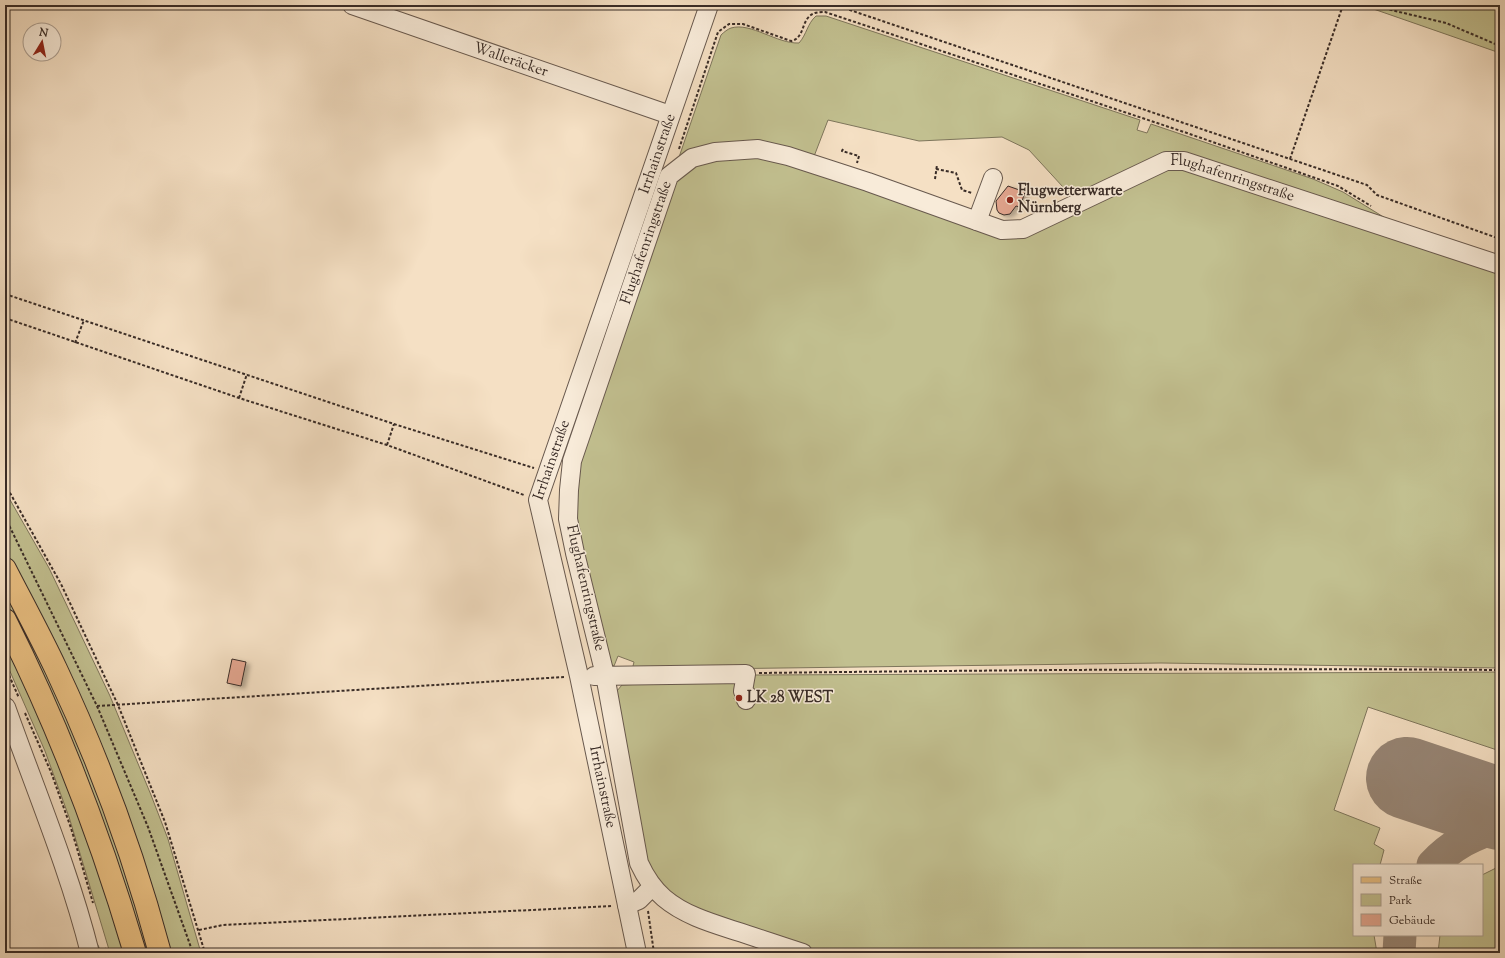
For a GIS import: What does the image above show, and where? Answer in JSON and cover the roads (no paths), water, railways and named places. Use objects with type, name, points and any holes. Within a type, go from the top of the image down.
[{"type":"main road","points":[[5,569],[57,670],[90,745],[128,850],[160,953]]},
{"type":"main road","points":[[5,620],[30,671],[76,777],[106,858],[135,953]]},
{"type":"street","name":"Walleräcker","points":[[352,5],[670,115]]},
{"type":"street","name":"Irrhainstraße","points":[[637,953],[579,676],[538,500],[709,5]]},
{"type":"street","name":"Flughafenringstraße","points":[[803,953],[708,921],[684,910],[649,890],[645,875],[639,863],[605,675],[568,519],[572,461],[670,176],[692,158],[715,152],[758,149],[788,156],[1002,230],[1023,229],[1166,161],[1184,161],[1500,265]]},
{"type":"street","points":[[977,221],[993,178]]},
{"type":"street","points":[[579,676],[746,674],[743,692],[748,696],[746,700]]},
{"type":"street","points":[[11,706],[83,924],[90,953]]},
{"type":"street","points":[[627,905],[639,900],[649,890]]},
{"type":"waterway","points":[[97,946],[100,953]]},
{"type":"place","name":"Flugwetterwarte Nürnberg","points":[[1010,200]]},
{"type":"place","name":"LK 28 WEST","points":[[739,698]]}]
